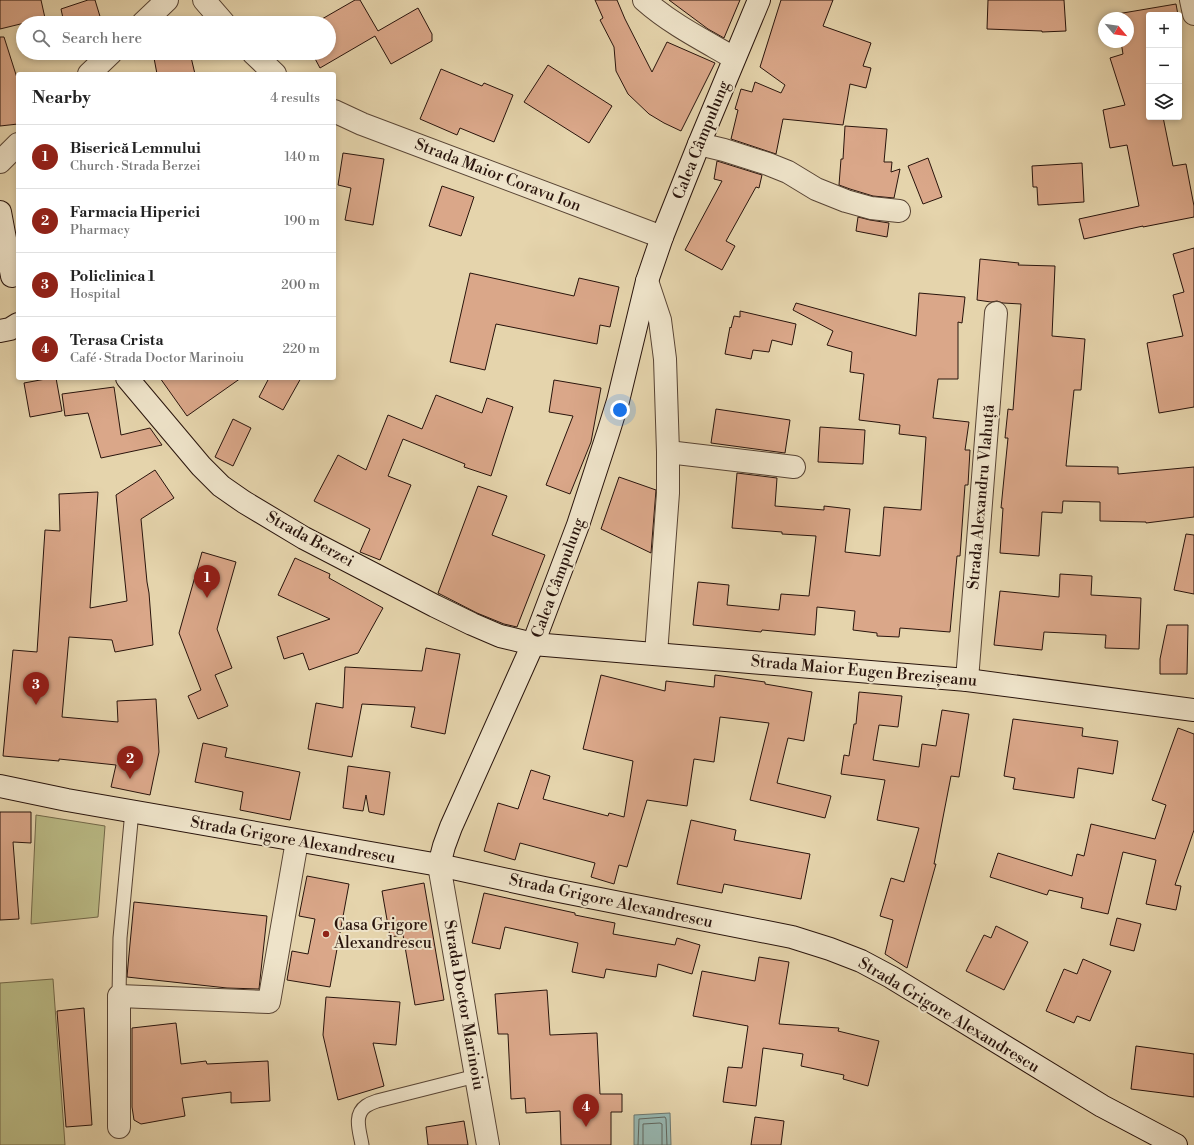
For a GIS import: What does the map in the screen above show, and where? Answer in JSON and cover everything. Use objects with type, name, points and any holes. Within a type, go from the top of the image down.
[{"type":"street","points":[[150,16],[167,0]]},
{"type":"street","points":[[204,0],[218,16]]},
{"type":"street","points":[[644,0],[675,24],[734,58]]},
{"type":"street","name":"Calea Câmpulung","points":[[439,865],[451,827],[533,644],[578,525],[624,380],[647,281],[662,237],[734,58],[760,0]]},
{"type":"street","points":[[1191,0],[1194,14]]},
{"type":"street","points":[[91,72],[104,60]]},
{"type":"street","points":[[260,60],[273,72]]},
{"type":"street","name":"Strada Maior Coravu Ion","points":[[336,112],[362,124],[662,237]]},
{"type":"street","points":[[699,144],[768,164],[788,172],[816,189],[846,201],[871,208],[899,211]]},
{"type":"street","points":[[0,162],[16,146]]},
{"type":"street","points":[[0,212],[10,277]]},
{"type":"street","points":[[647,281],[660,320],[666,359],[668,493],[656,654]]},
{"type":"street","name":"Strada Alexandru Vlahuță","points":[[967,680],[996,313]]},
{"type":"street","name":"Strada Berzei","points":[[129,380],[201,466],[221,486],[244,502],[304,538],[435,606],[500,636],[533,644]]},
{"type":"street","points":[[668,452],[794,467]]},
{"type":"street","name":"Strada Maior Eugen Brezișeanu","points":[[533,644],[967,680],[1194,710]]},
{"type":"street","name":"Strada Grigore Alexandrescu","points":[[0,786],[132,812],[439,865],[544,888],[792,937],[861,961],[890,977],[1102,1106],[1176,1145]]},
{"type":"street","points":[[119,1127],[119,996],[269,1002],[297,840]]},
{"type":"street","name":"Strada Doctor Marinoiu","points":[[439,865],[488,1145]]},
{"type":"lane","points":[[119,996],[120,938],[132,812]]},
{"type":"lane","points":[[362,1145],[358,1120],[360,1112],[366,1106],[377,1101],[476,1076]]},
{"type":"green space","points":[[36,815],[105,826],[98,917],[31,924]]},
{"type":"green space","points":[[53,979],[65,1145],[0,1145],[0,983]]},
{"type":"water","points":[[670,1113],[671,1145],[634,1145],[634,1115]]},
{"type":"building","points":[[0,0],[41,0],[45,16],[16,16],[16,25],[0,29]]},
{"type":"building","points":[[88,0],[95,0],[100,16],[62,16],[61,9]]},
{"type":"building","points":[[355,0],[360,0],[378,31],[418,8],[432,34],[432,41],[391,64],[375,36],[336,59],[336,16],[327,16]]},
{"type":"building","points":[[595,0],[617,0],[652,72],[667,42],[715,63],[681,131],[649,114],[628,94],[616,71],[614,47],[600,20],[603,18]]},
{"type":"building","points":[[669,0],[740,0],[724,38],[708,29]]},
{"type":"building","points":[[781,0],[833,0],[823,26],[871,43],[863,66],[871,68],[866,88],[850,84],[843,125],[783,119],[776,154],[731,139],[738,110],[735,109],[741,89],[752,92],[755,82],[781,93],[785,85],[760,67]]},
{"type":"building","points":[[988,0],[1064,0],[1066,31],[1042,32],[987,29]]},
{"type":"building","points":[[1176,4],[1177,12],[1146,12],[1146,120],[1164,120],[1173,166],[1186,164],[1194,206],[1194,217],[1084,239],[1079,219],[1139,206],[1127,145],[1110,148],[1103,110],[1125,105],[1110,58],[1123,54],[1122,48],[1134,48],[1134,12],[1129,12]]},
{"type":"building","points":[[0,37],[4,37],[16,75],[16,124],[0,126]]},
{"type":"building","points":[[154,60],[192,60],[195,72],[157,72]]},
{"type":"building","points":[[316,60],[334,60],[320,68]]},
{"type":"building","points":[[548,65],[612,106],[589,143],[524,102]]},
{"type":"building","points":[[441,69],[482,86],[484,83],[513,95],[494,142],[460,128],[457,135],[420,119]]},
{"type":"building","points":[[845,126],[887,129],[884,162],[892,162],[891,172],[900,169],[894,198],[873,196],[839,185],[841,159],[843,159]]},
{"type":"building","points":[[343,153],[384,159],[373,225],[345,220],[351,188],[338,185]]},
{"type":"building","points":[[928,158],[942,197],[923,204],[908,166]]},
{"type":"building","points":[[717,161],[762,175],[759,188],[756,187],[726,241],[735,246],[722,270],[685,250],[722,181],[714,179]]},
{"type":"building","points":[[1082,163],[1084,202],[1038,205],[1037,187],[1033,187],[1032,166]]},
{"type":"building","points":[[442,186],[474,197],[461,236],[429,226]]},
{"type":"building","points":[[858,217],[889,223],[887,237],[856,231]]},
{"type":"building","points":[[1194,248],[1194,407],[1159,413],[1147,343],[1183,336],[1173,295],[1184,292],[1173,254]]},
{"type":"building","points":[[980,259],[1019,263],[1018,265],[1055,266],[1052,336],[1085,339],[1081,390],[1074,390],[1066,466],[1118,467],[1118,474],[1194,467],[1194,517],[1146,523],[1100,521],[1100,502],[1063,501],[1062,513],[1042,512],[1039,556],[1000,553],[1003,508],[1001,508],[1008,438],[1005,438],[1008,409],[1013,410],[1021,304],[977,300]]},
{"type":"building","points":[[470,273],[574,296],[579,278],[619,287],[610,327],[600,325],[597,344],[496,324],[485,370],[450,362]]},
{"type":"building","points":[[919,293],[965,297],[962,323],[958,322],[958,379],[938,379],[933,418],[969,422],[965,450],[970,450],[968,485],[965,485],[960,556],[957,556],[950,632],[900,628],[899,637],[877,636],[877,633],[853,630],[855,611],[817,607],[815,635],[762,630],[761,632],[693,625],[698,582],[729,585],[727,605],[779,610],[781,594],[809,596],[816,536],[782,534],[782,532],[732,528],[737,473],[777,478],[775,506],[824,510],[824,506],[850,509],[845,552],[880,556],[884,507],[921,510],[926,437],[899,434],[900,425],[859,420],[864,374],[850,372],[852,352],[827,345],[833,331],[793,310],[796,303],[916,336]]},
{"type":"building","points":[[740,311],[796,324],[792,345],[772,340],[769,352],[753,350],[751,359],[725,354],[730,327],[731,328],[734,316],[740,317]]},
{"type":"building","points":[[40,380],[56,380],[62,411],[30,417],[24,383]]},
{"type":"building","points":[[161,380],[238,380],[187,416]]},
{"type":"building","points":[[268,380],[300,380],[283,410],[259,397]]},
{"type":"building","points":[[554,380],[601,388],[591,442],[570,494],[546,485],[573,416],[549,412]]},
{"type":"building","points":[[114,387],[121,435],[150,428],[162,445],[101,458],[88,413],[65,416],[62,394]]},
{"type":"building","points":[[436,395],[482,413],[487,398],[513,407],[491,476],[464,467],[465,464],[403,439],[388,476],[411,485],[380,560],[360,552],[370,529],[314,501],[338,455],[366,470],[388,415],[422,429]]},
{"type":"building","points":[[716,409],[790,420],[785,453],[711,443]]},
{"type":"building","points":[[233,419],[251,428],[233,466],[215,457]]},
{"type":"building","points":[[820,427],[865,430],[863,464],[818,462]]},
{"type":"building","points":[[155,470],[174,498],[141,519],[153,645],[115,652],[112,640],[69,637],[62,717],[118,722],[117,701],[156,699],[159,752],[150,795],[111,787],[116,765],[59,759],[59,761],[3,756],[13,650],[37,652],[45,530],[60,531],[59,494],[98,492],[90,608],[127,601],[116,495]]},
{"type":"building","points":[[619,477],[656,490],[651,553],[601,529]]},
{"type":"building","points":[[478,486],[507,496],[492,535],[545,555],[517,627],[504,624],[477,613],[438,593]]},
{"type":"building","points":[[1186,534],[1194,535],[1194,594],[1174,590]]},
{"type":"building","points":[[202,552],[236,562],[217,629],[232,668],[215,675],[228,706],[198,719],[188,696],[201,690],[179,633]]},
{"type":"building","points":[[295,558],[330,574],[329,578],[383,608],[358,653],[309,670],[303,653],[284,659],[277,637],[330,619],[278,595]]},
{"type":"building","points":[[1060,574],[1092,576],[1091,595],[1141,598],[1139,649],[1105,648],[1106,635],[1044,632],[1042,650],[994,645],[1000,591],[1059,597]]},
{"type":"building","points":[[1167,625],[1188,625],[1187,674],[1160,674],[1160,659]]},
{"type":"building","points":[[426,648],[460,654],[445,734],[411,727],[415,707],[362,704],[352,757],[308,749],[316,703],[343,708],[345,667],[422,671]]},
{"type":"building","points":[[601,675],[665,691],[666,681],[714,687],[715,675],[765,682],[765,684],[812,692],[804,741],[788,738],[777,783],[831,796],[825,818],[750,800],[769,723],[720,717],[714,762],[694,759],[687,806],[647,800],[627,867],[619,865],[614,884],[591,877],[595,863],[520,843],[515,860],[484,851],[498,803],[518,809],[531,770],[550,776],[543,799],[608,816],[609,813],[624,817],[633,761],[583,749]]},
{"type":"building","points":[[859,692],[902,696],[898,727],[879,725],[873,760],[919,767],[922,744],[936,746],[942,710],[969,714],[959,777],[951,776],[934,864],[936,864],[907,968],[885,954],[893,920],[880,916],[891,878],[904,882],[919,828],[877,820],[885,780],[841,774],[844,755],[849,756],[854,724],[856,724]]},
{"type":"building","points":[[1013,719],[1083,728],[1082,736],[1118,741],[1113,774],[1078,768],[1074,798],[1013,789],[1015,778],[1004,776]]},
{"type":"building","points":[[1178,728],[1194,734],[1194,830],[1175,885],[1181,886],[1176,910],[1146,904],[1156,860],[1123,852],[1108,914],[1081,908],[1083,898],[1049,890],[1047,895],[990,877],[998,853],[1072,876],[1077,854],[1084,856],[1091,824],[1155,839],[1166,805],[1152,800]]},
{"type":"building","points":[[203,743],[227,748],[225,757],[300,772],[290,820],[240,810],[243,792],[195,782]]},
{"type":"building","points":[[348,766],[390,772],[384,815],[369,812],[366,795],[363,811],[343,808]]},
{"type":"building","points":[[0,812],[31,812],[31,843],[13,842],[19,919],[0,920]]},
{"type":"building","points":[[691,820],[736,830],[734,840],[810,854],[801,899],[724,884],[722,893],[677,884]]},
{"type":"building","name":"Casa Grigore Alexandrescu","points":[[307,876],[349,884],[330,987],[287,980],[292,951],[308,954],[315,919],[299,916]]},
{"type":"building","points":[[424,883],[444,1000],[415,1005],[403,935],[390,937],[382,891]]},
{"type":"building","points":[[484,893],[615,923],[613,934],[675,945],[677,938],[700,945],[692,974],[658,964],[656,977],[606,969],[604,978],[572,972],[578,943],[505,927],[500,949],[472,943]]},
{"type":"building","points":[[134,902],[267,916],[259,989],[227,988],[127,977]]},
{"type":"building","points":[[1117,918],[1141,924],[1134,951],[1110,945]]},
{"type":"building","points":[[996,926],[1028,942],[1004,990],[966,971],[984,935],[991,938]]},
{"type":"building","points":[[759,957],[789,962],[779,1024],[839,1028],[838,1031],[879,1041],[868,1086],[843,1079],[844,1075],[801,1066],[803,1054],[763,1048],[756,1106],[723,1102],[728,1067],[742,1068],[748,1026],[693,1016],[702,971],[755,981]]},
{"type":"building","points":[[1083,959],[1111,971],[1090,1021],[1077,1016],[1074,1023],[1046,1011],[1064,969],[1077,974]]},
{"type":"building","points":[[547,990],[550,1035],[597,1033],[600,1094],[622,1094],[622,1112],[611,1112],[611,1145],[561,1145],[560,1111],[526,1113],[525,1098],[511,1099],[508,1034],[498,1034],[495,994]]},
{"type":"building","points":[[326,997],[400,1002],[396,1045],[373,1043],[384,1086],[338,1100],[323,1035]]},
{"type":"building","points":[[84,1008],[92,1125],[66,1127],[57,1011]]},
{"type":"building","points":[[176,1023],[181,1064],[206,1061],[207,1064],[268,1061],[270,1101],[231,1103],[231,1092],[182,1098],[185,1116],[141,1124],[134,1120],[132,1107],[132,1028]]},
{"type":"building","points":[[1136,1046],[1194,1054],[1194,1097],[1131,1089]]},
{"type":"building","points":[[755,1117],[784,1121],[781,1145],[751,1145]]},
{"type":"building","points":[[464,1121],[468,1145],[428,1145],[426,1127]]},
{"type":"place","name":"Biserică Lemnului","points":[[207,598]]},
{"type":"place","name":"Policlinica 1","points":[[36,705]]},
{"type":"place","name":"Farmacia Hiperici","points":[[130,779]]},
{"type":"place","name":"Casa Grigore Alexandrescu","points":[[326,934]]},
{"type":"place","name":"Terasa Crista","points":[[586,1127]]}]
